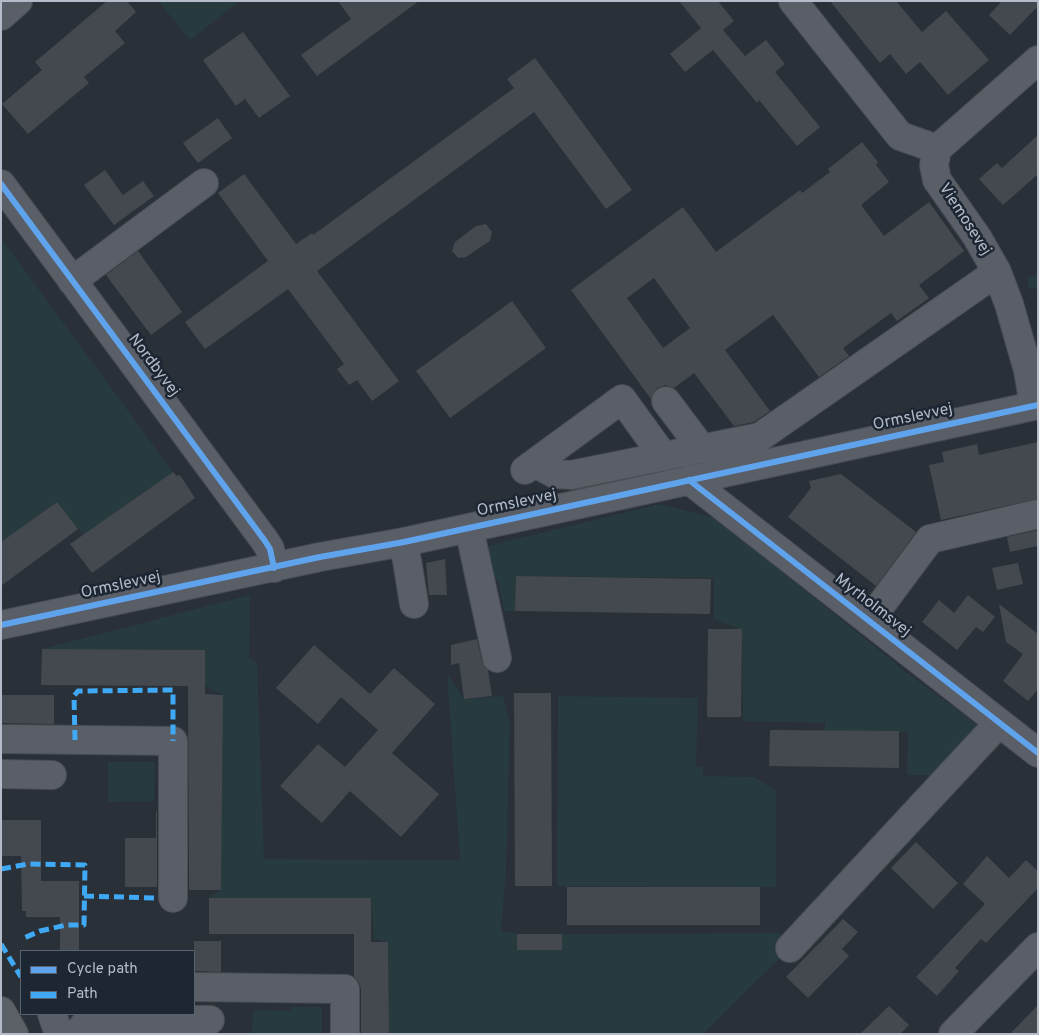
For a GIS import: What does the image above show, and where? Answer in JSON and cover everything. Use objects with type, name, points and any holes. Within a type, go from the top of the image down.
[{"type":"main road","points":[[1,1011],[14,1034]]},
{"type":"street","points":[[1,16],[18,1]]},
{"type":"street","points":[[793,1],[900,136],[937,149],[1038,60]]},
{"type":"street","name":"Viemosevej","points":[[937,149],[934,165],[937,180],[977,237],[997,272],[1018,328],[1036,405]]},
{"type":"street","points":[[72,280],[204,183]]},
{"type":"street","name":"Nordbyvej","points":[[1,184],[265,541],[270,549],[274,568]]},
{"type":"street","points":[[664,456],[622,399],[530,466],[555,474],[571,475],[760,437],[997,272]]},
{"type":"street","points":[[666,401],[702,449]]},
{"type":"street","name":"Ormslevvej","points":[[1,626],[320,557],[404,542],[1036,405]]},
{"type":"street","name":"Myrholmsvej","points":[[689,480],[1038,753]]},
{"type":"street","points":[[869,621],[930,539],[1038,514]]},
{"type":"street","points":[[469,528],[497,658]]},
{"type":"street","points":[[404,542],[414,604]]},
{"type":"street","points":[[790,948],[999,724]]},
{"type":"street","points":[[1,739],[173,741],[174,898]]},
{"type":"street","points":[[1,774],[52,775]]},
{"type":"street","points":[[953,1034],[1038,947]]},
{"type":"street","points":[[195,987],[345,989],[345,1034]]},
{"type":"street","points":[[65,1026],[85,1024],[96,1019],[210,1020]]},
{"type":"green space","points":[[158,1],[240,1],[190,40]]},
{"type":"green space","points":[[1,238],[173,472],[83,535],[57,502],[1,542]]},
{"type":"green space","points":[[1038,274],[1038,287],[1029,289],[1027,277]]},
{"type":"green space","points":[[660,504],[715,518],[905,671],[983,729],[941,775],[907,775],[908,732],[825,731],[825,717],[824,723],[743,721],[742,630],[714,619],[714,578],[516,576],[515,611],[504,611],[498,580],[491,578],[483,547]]},
{"type":"green space","points":[[250,595],[249,658],[257,662],[264,859],[460,860],[447,674],[464,699],[503,696],[510,723],[506,871],[501,931],[517,934],[517,950],[562,950],[562,934],[780,933],[790,948],[703,1034],[389,1034],[388,943],[374,939],[371,898],[209,898],[221,890],[223,695],[205,686],[205,650],[42,649]]},
{"type":"green space","points":[[558,696],[698,698],[696,767],[703,767],[703,776],[754,777],[776,791],[776,887],[557,886]]},
{"type":"green space","points":[[108,762],[155,762],[154,801],[108,802]]},
{"type":"green space","points":[[292,1007],[322,1007],[322,1034],[252,1034],[253,1010],[291,1011]]},
{"type":"building","points":[[107,1],[127,1],[136,12],[115,31],[125,43],[84,77],[89,83],[28,134],[2,104],[42,70],[35,62]]},
{"type":"building","points":[[338,1],[419,1],[317,76],[301,55],[351,19]]},
{"type":"building","points":[[679,1],[718,1],[734,21],[723,30],[745,56],[766,40],[785,64],[775,72],[820,127],[797,146],[759,100],[757,103],[713,50],[685,72],[670,54],[701,28]]},
{"type":"building","points":[[830,1],[896,1],[922,32],[946,11],[989,60],[948,95],[920,62],[906,74],[890,54],[880,63]]},
{"type":"building","points":[[1002,1],[1038,1],[1038,6],[1010,35],[989,15]]},
{"type":"building","points":[[243,32],[290,96],[259,118],[245,99],[236,106],[203,60]]},
{"type":"building","points":[[535,58],[632,190],[606,209],[534,112],[317,271],[399,381],[372,401],[357,380],[349,385],[337,369],[344,364],[288,289],[205,349],[185,322],[268,261],[218,193],[244,174],[296,244],[312,233],[313,235],[514,88],[507,79]]},
{"type":"building","points":[[218,118],[232,138],[198,163],[183,143]]},
{"type":"building","points":[[1038,135],[1038,174],[1003,205],[979,179],[997,163],[1002,168]]},
{"type":"building","points":[[862,142],[878,162],[876,165],[889,182],[861,205],[884,236],[929,202],[964,251],[919,285],[929,298],[897,321],[891,313],[843,348],[849,356],[819,377],[773,315],[725,350],[770,411],[754,422],[734,426],[694,373],[674,388],[665,385],[657,388],[651,399],[571,290],[683,207],[716,252],[800,190],[802,193],[830,172],[828,169]],"holes":[[[654,278],[690,328],[663,348],[627,298]]]},
{"type":"building","points":[[105,170],[123,195],[143,181],[154,196],[114,225],[84,185]]},
{"type":"building","points":[[486,224],[492,232],[490,241],[466,257],[458,258],[452,251],[455,242],[476,226]]},
{"type":"building","points":[[138,251],[182,312],[151,335],[106,275]]},
{"type":"building","points":[[512,301],[546,348],[450,418],[416,371]]},
{"type":"building","points":[[1038,442],[1038,499],[941,520],[929,465],[944,462],[942,452],[977,444],[979,455]]},
{"type":"building","points":[[173,472],[177,476],[180,475],[195,498],[92,573],[70,544]]},
{"type":"building","points":[[841,474],[916,532],[876,586],[788,517],[811,488],[809,481]]},
{"type":"building","points":[[57,502],[78,529],[1,586],[1,542]]},
{"type":"building","points":[[1038,530],[1038,546],[1010,552],[1007,537]]},
{"type":"building","points":[[445,559],[447,595],[429,595],[426,563]]},
{"type":"building","points":[[1018,563],[1023,584],[997,590],[992,568]]},
{"type":"building","points":[[516,576],[711,579],[710,614],[515,611]]},
{"type":"building","points":[[968,595],[995,617],[983,632],[976,627],[957,650],[922,622],[939,600],[954,613]]},
{"type":"building","points":[[999,604],[1038,634],[1038,689],[1028,701],[1003,681],[1023,654],[1006,642]]},
{"type":"building","points":[[708,629],[742,629],[741,717],[707,717]]},
{"type":"building","points":[[477,639],[482,661],[488,670],[492,696],[464,699],[459,663],[451,665],[451,645]]},
{"type":"building","points":[[314,645],[370,694],[394,668],[435,704],[392,753],[439,794],[401,837],[350,791],[322,823],[280,786],[318,744],[345,767],[378,730],[341,697],[318,724],[276,688]]},
{"type":"building","points":[[42,649],[205,650],[205,694],[223,695],[221,890],[189,890],[188,686],[41,685]]},
{"type":"building","points":[[514,693],[551,693],[552,886],[515,886]]},
{"type":"building","points":[[1,695],[54,695],[54,724],[1,723]]},
{"type":"building","points":[[770,730],[899,731],[899,768],[769,766]]},
{"type":"building","points":[[156,811],[157,887],[125,887],[125,838],[156,838]]},
{"type":"building","points":[[1,820],[41,820],[41,881],[79,881],[79,950],[60,950],[60,917],[26,917],[26,911],[22,911],[21,856],[1,856]]},
{"type":"building","points":[[916,842],[958,883],[933,909],[891,868]]},
{"type":"building","points":[[987,856],[1009,878],[1026,860],[1038,871],[1038,888],[986,943],[981,939],[955,968],[959,971],[937,996],[916,977],[985,904],[963,884]]},
{"type":"building","points":[[567,887],[760,887],[760,925],[567,925]]},
{"type":"building","points":[[209,898],[371,898],[371,942],[388,942],[389,1034],[361,1034],[361,989],[359,982],[354,976],[354,934],[209,934]]},
{"type":"building","points":[[843,919],[858,932],[842,949],[849,956],[808,998],[786,977]]},
{"type":"building","points":[[517,934],[562,934],[562,950],[517,950]]},
{"type":"building","points":[[194,941],[221,941],[221,972],[195,971]]},
{"type":"building","points":[[1038,1005],[1038,1034],[1010,1034]]},
{"type":"building","points":[[889,1006],[909,1025],[900,1034],[860,1034]]},
{"type":"marked path","points":[[75,740],[74,696],[78,691],[173,690],[173,741]]},
{"type":"marked path","points":[[1,869],[28,864],[85,865],[84,925],[66,925],[40,931],[24,938]]},
{"type":"marked path","points":[[84,896],[157,898]]},
{"type":"marked path","points":[[1,944],[20,975]]},
{"type":"cycle path","points":[[1,184],[265,541],[270,549],[274,568]]},
{"type":"cycle path","points":[[1,625],[320,557],[404,542],[1038,405]]},
{"type":"cycle path","points":[[689,480],[1038,753]]}]
